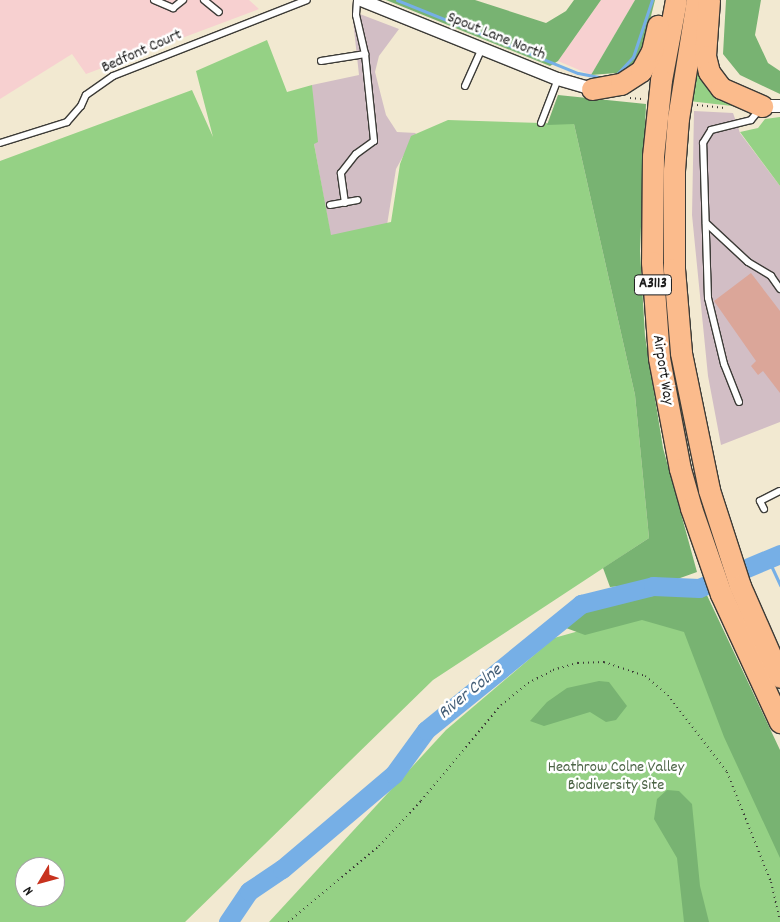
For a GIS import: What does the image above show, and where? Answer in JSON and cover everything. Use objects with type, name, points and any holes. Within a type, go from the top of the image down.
[{"type":"highway","points":[[592,89],[621,84],[641,71],[652,50],[664,0]]},
{"type":"highway","name":"Airport Way","points":[[676,0],[661,80],[653,156],[651,222],[655,317],[664,388],[680,469],[721,562],[780,722]]},
{"type":"highway","name":"Airport Way","points":[[697,0],[678,118],[674,278],[681,352],[709,490],[721,562]]},
{"type":"highway","points":[[708,0],[705,56],[709,72],[721,88],[771,106]]},
{"type":"highway","name":"Airport Way","points":[[731,590],[780,678]]},
{"type":"street","name":"Spout Lane North","points":[[362,0],[558,79],[592,89]]},
{"type":"lane","points":[[154,0],[172,8],[183,0]]},
{"type":"lane","points":[[204,0],[219,12]]},
{"type":"lane","name":"Bedfont Court","points":[[0,143],[67,122],[82,106],[86,95],[113,76],[307,0]]},
{"type":"lane","points":[[344,203],[342,173],[356,154],[374,141],[365,54],[356,15],[357,0]]},
{"type":"lane","points":[[465,86],[482,48]]},
{"type":"lane","points":[[321,61],[365,54]]},
{"type":"lane","points":[[541,123],[558,79]]},
{"type":"lane","points":[[739,402],[724,364],[708,298],[703,143],[711,130],[752,120],[771,106]]},
{"type":"lane","points":[[330,205],[358,200]]},
{"type":"lane","points":[[706,223],[778,280],[780,289]]},
{"type":"lane","points":[[764,508],[760,500],[780,491]]},
{"type":"path","points":[[690,104],[737,110]]},
{"type":"path","points":[[288,922],[379,846],[421,801],[501,705],[528,683],[553,670],[578,663],[604,662],[646,676],[668,695],[727,772],[771,882],[780,920]]},
{"type":"shaded area","points":[[0,0],[249,0],[259,9],[86,74],[72,54],[0,99]]},
{"type":"shaded area","points":[[601,0],[635,0],[591,75],[558,61]]},
{"type":"shaded area","points":[[352,11],[399,29],[379,56],[375,72],[386,115],[397,132],[416,133],[396,169],[387,225],[331,238],[314,144],[312,85],[359,75]]},
{"type":"shaded area","points":[[694,111],[733,113],[740,133],[780,186],[780,422],[721,445],[708,376],[692,215]]},
{"type":"green space","points":[[386,0],[475,0],[546,23],[566,11],[574,0],[601,0],[558,61],[550,66]]},
{"type":"green space","points":[[635,0],[655,0],[645,40],[629,72],[591,75]]},
{"type":"green space","points":[[726,0],[761,0],[755,35],[768,63],[780,71],[780,94],[740,75],[723,54]]},
{"type":"green space","points":[[267,40],[287,92],[312,85],[318,142],[314,144],[331,235],[391,222],[400,164],[411,136],[448,120],[574,124],[635,395],[649,538],[433,680],[185,922],[0,922],[0,161],[192,90],[213,137],[196,71]]},
{"type":"green space","points":[[691,54],[750,112],[732,106],[689,101]]},
{"type":"green space","points":[[558,95],[646,104],[640,251],[645,336],[663,448],[697,572],[669,582],[610,587],[603,568],[649,538],[635,395],[574,124],[547,125]]},
{"type":"green space","points":[[780,117],[780,186],[740,132],[758,128],[765,119]]},
{"type":"green space","points":[[705,591],[780,750],[780,858],[724,737],[684,632],[642,620],[585,635],[566,628],[581,610],[643,597]]},
{"type":"green space","name":"Heathrow Colne Valley Biodiversity Site","points":[[693,599],[780,780],[780,922],[269,922],[446,730],[554,638]]},
{"type":"green space","points":[[599,681],[609,682],[627,706],[616,720],[606,722],[590,712],[544,726],[530,721],[547,702],[567,688]]},
{"type":"green space","points":[[667,790],[679,791],[692,804],[700,886],[709,922],[684,922],[677,858],[654,819],[657,799]]},
{"type":"building","points":[[751,273],[780,311],[780,393],[763,371],[758,375],[751,366],[756,361],[714,301]]},
{"type":"waterway","points":[[397,0],[578,73],[599,77]]},
{"type":"waterway","points":[[617,74],[633,57],[652,0]]},
{"type":"waterway","name":"River Colne","points":[[228,922],[249,891],[282,869],[394,774],[426,730],[581,604],[653,586],[699,588],[780,554]]},
{"type":"waterway","name":"River Colne","points":[[768,559],[780,585]]}]
